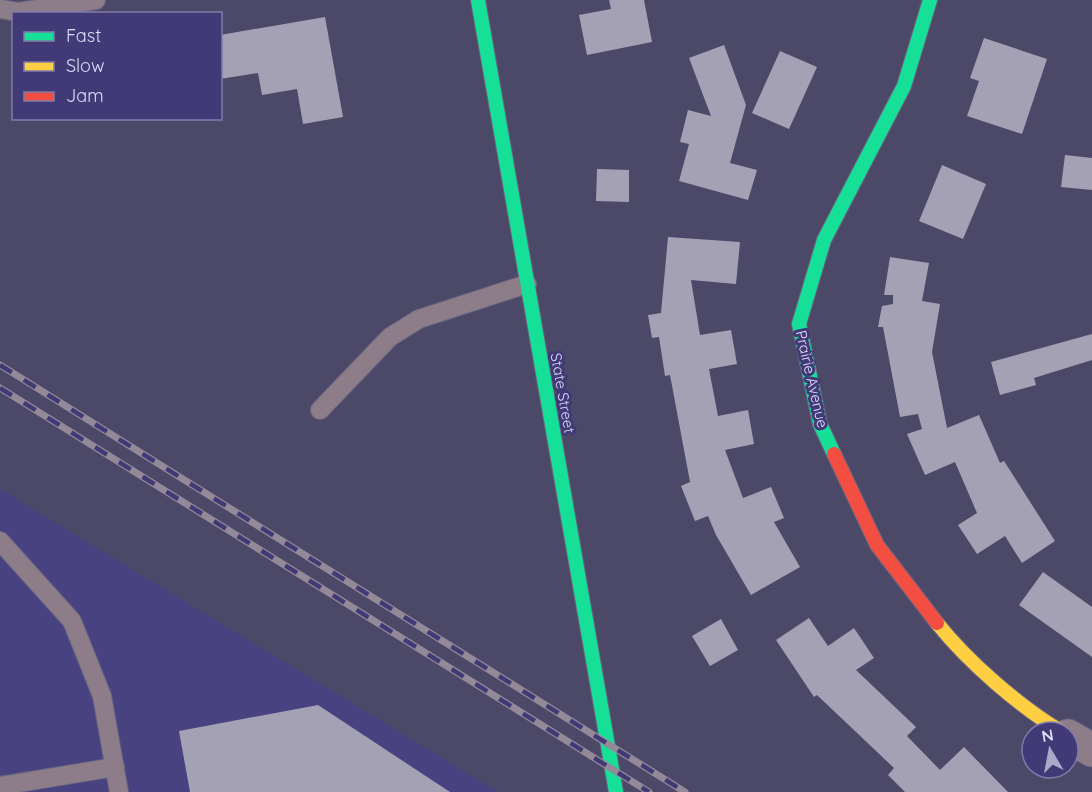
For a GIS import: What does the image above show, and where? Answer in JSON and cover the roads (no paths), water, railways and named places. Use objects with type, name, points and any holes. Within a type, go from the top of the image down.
[{"type":"street","name":"State Street","points":[[478,0],[616,792]]},
{"type":"street","name":"Prairie Avenue","points":[[930,0],[903,86],[824,240],[799,324],[820,424],[877,545],[949,638],[1032,714],[1042,720]]},
{"type":"lane","points":[[0,9],[18,12],[96,0]]},
{"type":"lane","points":[[320,410],[390,337],[419,319],[527,284]]},
{"type":"lane","points":[[0,541],[72,621],[102,696],[119,792]]},
{"type":"lane","points":[[0,786],[115,767]]},
{"type":"railway","points":[[0,365],[685,792]]},
{"type":"railway","points":[[0,388],[649,792]]}]
